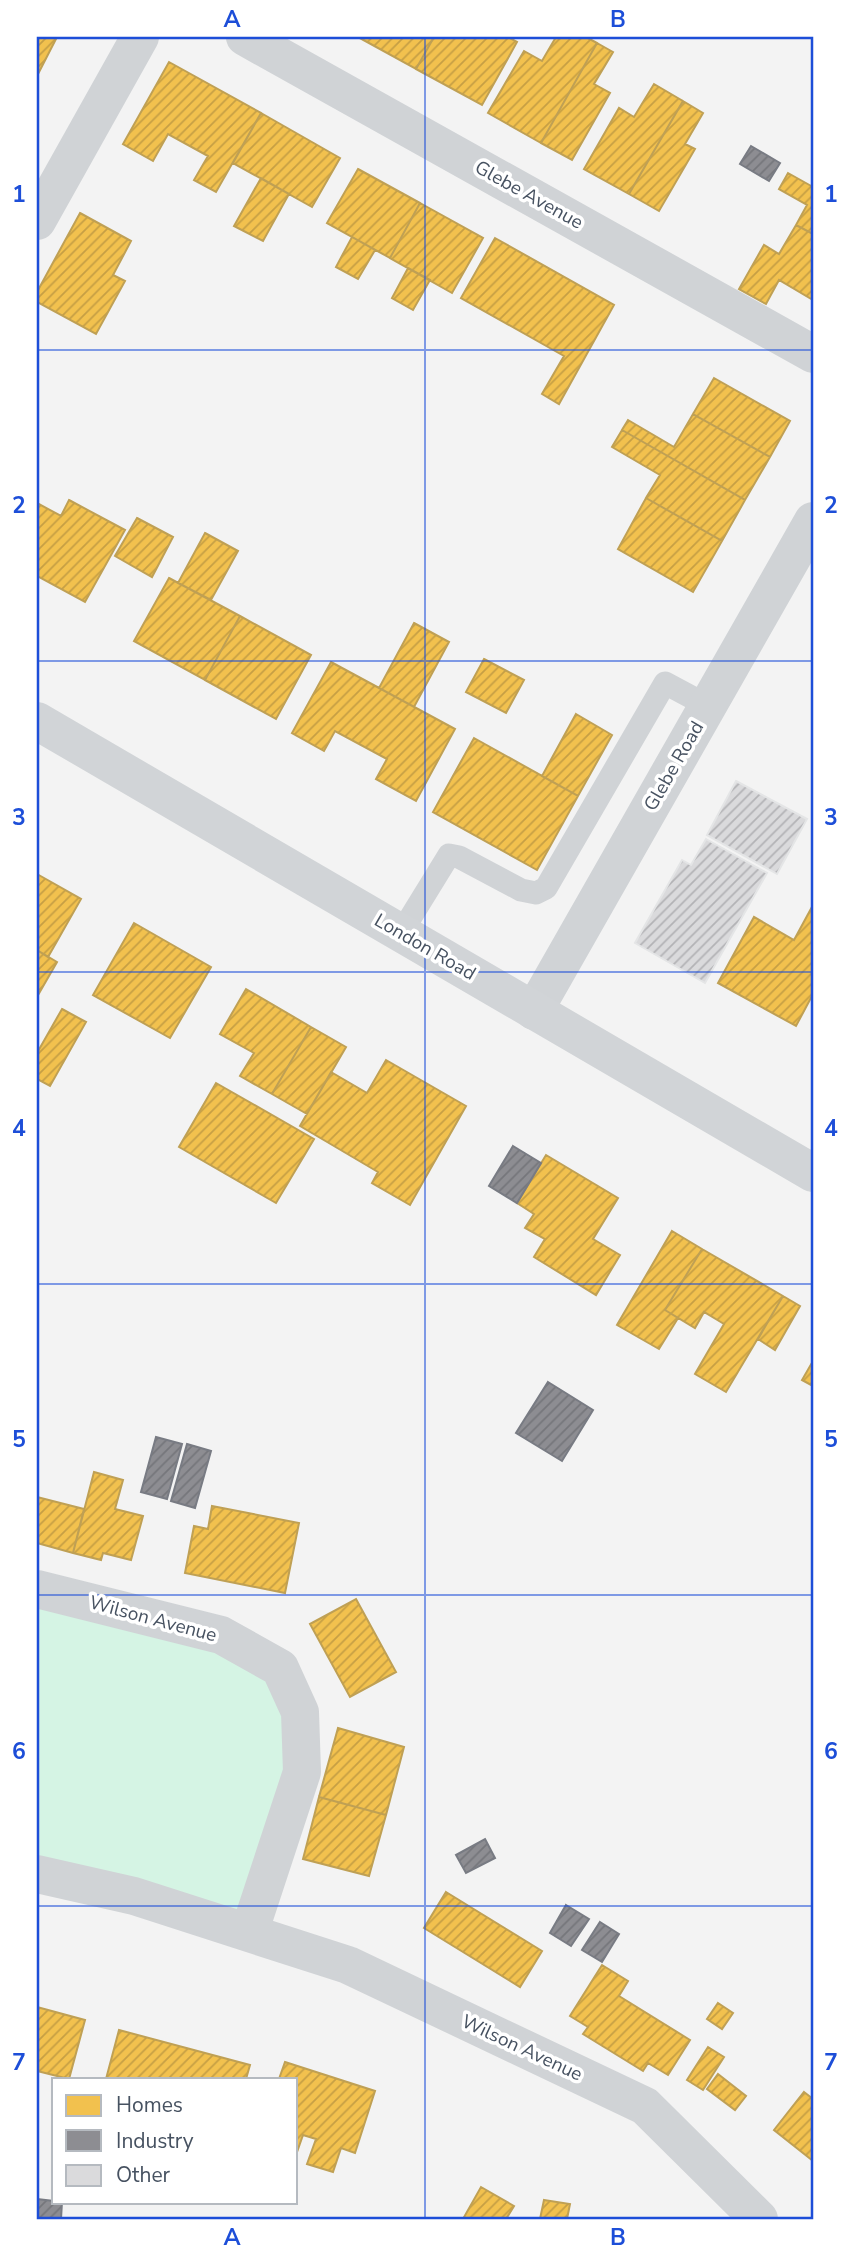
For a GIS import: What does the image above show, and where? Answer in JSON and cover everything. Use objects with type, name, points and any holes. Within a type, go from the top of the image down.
[{"type":"main road","name":"London Road","points":[[37,721],[813,1173]]},
{"type":"street","points":[[37,221],[140,37]]},
{"type":"street","name":"Glebe Avenue","points":[[245,37],[813,354]]},
{"type":"street","name":"Glebe Road","points":[[534,1011],[813,521]]},
{"type":"street","name":"Wilson Avenue","points":[[37,1589],[220,1635],[280,1668],[300,1712],[302,1772],[249,1933]]},
{"type":"street","name":"Wilson Avenue","points":[[37,1874],[134,1896],[348,1965],[645,2106],[759,2219]]},
{"type":"lane","points":[[401,933],[449,855],[459,857],[521,890],[536,893],[546,888],[665,683],[708,706]]},
{"type":"green space","points":[[37,1589],[221,1635],[300,1712],[249,1933],[37,1874]]},
{"type":"building: Homes","points":[[37,37],[57,37],[37,76]]},
{"type":"building: Homes","points":[[358,37],[434,37],[416,69]]},
{"type":"building: Homes","points":[[434,37],[508,37],[517,42],[482,105],[416,69]]},
{"type":"building: Homes","points":[[556,37],[586,37],[597,43],[541,143],[488,113],[524,51],[542,61]]},
{"type":"building: Homes","points":[[597,43],[613,52],[594,84],[610,93],[572,160],[541,143]]},
{"type":"building: Homes","points":[[169,62],[261,113],[216,192],[194,180],[208,156],[168,134],[153,161],[123,144]]},
{"type":"building: Homes","points":[[654,84],[683,101],[629,194],[584,169],[619,108],[634,117]]},
{"type":"building: Homes","points":[[683,101],[703,113],[685,144],[695,149],[659,211],[629,194]]},
{"type":"building: Homes","points":[[261,113],[340,158],[312,207],[233,163]]},
{"type":"building: Homes","points":[[358,169],[420,203],[390,258],[327,223]]},
{"type":"building: Homes","points":[[788,173],[813,187],[813,234],[796,225],[807,205],[779,189]]},
{"type":"building: Homes","points":[[261,178],[289,194],[263,241],[234,226]]},
{"type":"building: Homes","points":[[420,203],[483,238],[452,293],[390,258]]},
{"type":"building: Homes","points":[[80,213],[131,241],[113,275],[125,281],[96,334],[37,302],[37,292]]},
{"type":"building: Homes","points":[[796,225],[813,234],[813,300],[779,280],[766,304],[739,289],[764,245],[779,254]]},
{"type":"building: Homes","points":[[352,237],[375,250],[358,279],[336,267]]},
{"type":"building: Homes","points":[[495,238],[614,305],[559,404],[542,394],[564,356],[461,298]]},
{"type":"building: Homes","points":[[408,268],[430,280],[413,310],[392,298]]},
{"type":"building: Homes","points":[[714,378],[790,421],[770,457],[693,414]]},
{"type":"building: Homes","points":[[693,414],[770,457],[745,500],[622,430],[628,420],[674,447]]},
{"type":"building: Homes","points":[[622,430],[745,500],[722,541],[646,498],[660,475],[612,447]]},
{"type":"building: Homes","points":[[646,498],[722,541],[693,592],[618,549]]},
{"type":"building: Homes","points":[[69,500],[125,530],[85,602],[37,576],[37,503],[61,516]]},
{"type":"building: Homes","points":[[137,518],[173,537],[152,577],[115,556]]},
{"type":"building: Homes","points":[[205,533],[238,551],[211,600],[178,583]]},
{"type":"building: Homes","points":[[169,578],[240,616],[205,680],[134,641]]},
{"type":"building: Homes","points":[[240,616],[311,655],[276,719],[205,680]]},
{"type":"building: Homes","points":[[414,623],[449,642],[414,707],[379,688]]},
{"type":"building: Homes","points":[[484,659],[524,680],[506,713],[466,692]]},
{"type":"building: Homes","points":[[331,662],[455,729],[416,801],[376,779],[387,759],[335,731],[324,751],[292,733]]},
{"type":"building: Homes","points":[[576,714],[612,735],[578,796],[542,776]]},
{"type":"building: Homes","points":[[474,738],[578,796],[537,870],[433,812]]},
{"type":"building: Homes","points":[[37,874],[81,899],[48,957],[37,950]]},
{"type":"building: Homes","points":[[813,905],[813,994],[796,1026],[718,983],[754,917],[794,940]]},
{"type":"building: Homes","points":[[134,923],[211,967],[170,1038],[93,995]]},
{"type":"building: Homes","points":[[37,950],[57,962],[38,995],[37,994]]},
{"type":"building: Homes","points":[[246,989],[311,1027],[272,1094],[240,1076],[254,1053],[220,1034]]},
{"type":"building: Homes","points":[[62,1009],[86,1022],[50,1086],[37,1079],[37,1053]]},
{"type":"building: Homes","points":[[311,1027],[346,1047],[307,1114],[272,1094]]},
{"type":"building: Homes","points":[[386,1060],[466,1106],[410,1205],[372,1183],[378,1172],[300,1126],[331,1072],[367,1093]]},
{"type":"building: Homes","points":[[216,1083],[314,1139],[276,1203],[179,1147]]},
{"type":"building: Homes","points":[[546,1155],[618,1198],[593,1239],[620,1255],[596,1295],[534,1257],[545,1239],[525,1228],[534,1214],[517,1203]]},
{"type":"building: Homes","points":[[672,1231],[702,1249],[665,1310],[678,1318],[659,1349],[617,1325]]},
{"type":"building: Homes","points":[[702,1249],[783,1296],[726,1392],[695,1374],[724,1324],[704,1312],[695,1328],[665,1310]]},
{"type":"building: Homes","points":[[783,1296],[800,1306],[775,1350],[758,1339]]},
{"type":"building: Homes","points":[[813,1361],[813,1386],[802,1380]]},
{"type":"building: Homes","points":[[94,1472],[123,1480],[115,1509],[143,1516],[131,1560],[103,1553],[101,1560],[73,1553]]},
{"type":"building: Homes","points":[[37,1497],[84,1509],[73,1553],[37,1543]]},
{"type":"building: Homes","points":[[212,1506],[299,1523],[285,1593],[185,1573],[194,1526],[208,1529]]},
{"type":"building: Homes","points":[[356,1599],[396,1672],[350,1697],[310,1624]]},
{"type":"building: Homes","points":[[338,1728],[404,1747],[386,1815],[319,1797]]},
{"type":"building: Homes","points":[[319,1797],[386,1815],[369,1876],[303,1859]]},
{"type":"building: Homes","points":[[446,1892],[542,1951],[520,1987],[424,1928]]},
{"type":"building: Homes","points":[[602,1965],[628,1981],[619,1996],[690,2040],[668,2075],[648,2063],[643,2071],[583,2034],[588,2027],[570,2016]]},
{"type":"building: Homes","points":[[718,2003],[733,2013],[722,2029],[707,2019]]},
{"type":"building: Homes","points":[[37,2007],[85,2020],[69,2078],[37,2071]]},
{"type":"building: Homes","points":[[119,2030],[250,2065],[246,2078],[106,2078]]},
{"type":"building: Homes","points":[[708,2047],[724,2057],[703,2090],[687,2080]]},
{"type":"building: Homes","points":[[285,2062],[375,2091],[355,2153],[341,2148],[333,2172],[307,2164],[316,2139],[303,2135],[298,2149],[298,2078],[279,2078]]},
{"type":"building: Homes","points":[[718,2074],[746,2096],[735,2110],[707,2089]]},
{"type":"building: Homes","points":[[804,2092],[813,2099],[813,2161],[774,2130]]},
{"type":"building: Homes","points":[[481,2187],[514,2206],[506,2219],[463,2219]]},
{"type":"building: Homes","points":[[544,2200],[570,2204],[567,2219],[540,2219]]},
{"type":"building: Industry","points":[[751,146],[780,163],[769,181],[740,164]]},
{"type":"building: Industry","points":[[513,1146],[541,1163],[517,1203],[489,1186]]},
{"type":"building: Industry","points":[[548,1382],[593,1410],[562,1461],[516,1433]]},
{"type":"building: Industry","points":[[156,1437],[182,1444],[167,1499],[141,1492]]},
{"type":"building: Industry","points":[[187,1444],[211,1451],[195,1508],[171,1501]]},
{"type":"building: Industry","points":[[485,1839],[495,1858],[466,1873],[456,1855]]},
{"type":"building: Industry","points":[[566,1905],[589,1919],[571,1946],[550,1933]]},
{"type":"building: Industry","points":[[600,1922],[619,1934],[602,1962],[582,1950]]},
{"type":"building: Industry","points":[[37,2199],[62,2204],[61,2219],[37,2219]]},
{"type":"building: Other","points":[[736,781],[807,819],[777,874],[707,835]]},
{"type":"building: Other","points":[[706,839],[767,873],[705,983],[635,943],[682,860],[691,865]]}]
